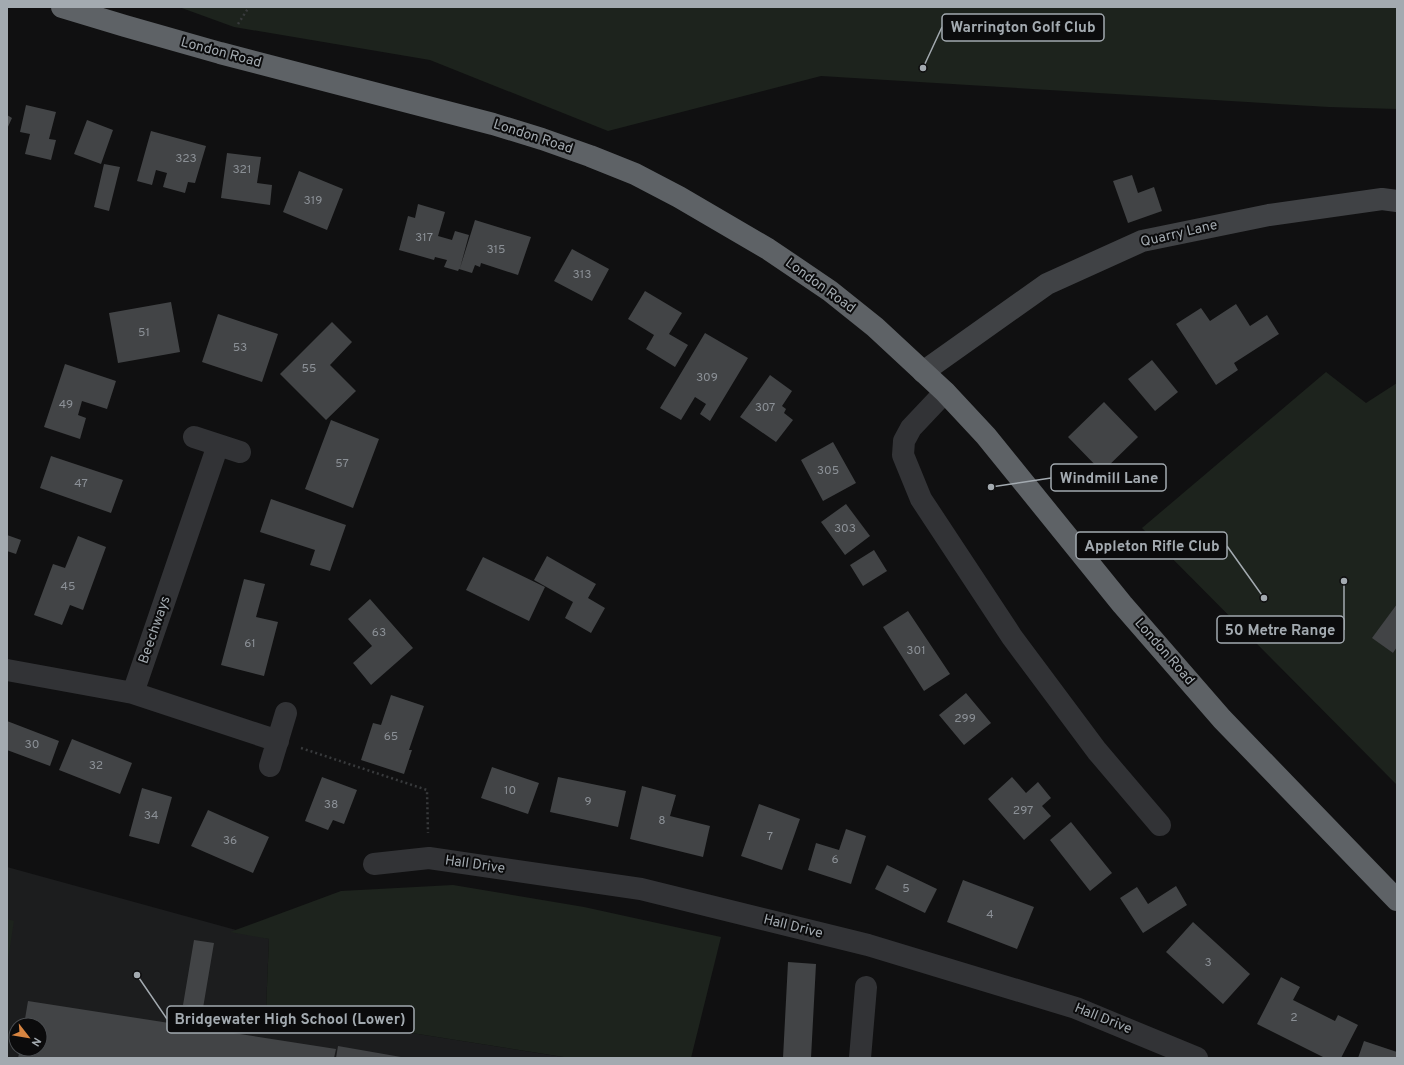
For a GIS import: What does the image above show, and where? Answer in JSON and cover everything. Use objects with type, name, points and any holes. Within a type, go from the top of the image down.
[{"type":"highway","name":"London Road","points":[[62,7],[212,51],[493,124],[576,151],[635,174],[679,197],[724,222],[808,276],[875,327],[945,392],[986,436],[1122,604],[1222,719],[1397,900]]},
{"type":"street","name":"Quarry Lane","points":[[923,372],[1047,284],[1142,241],[1269,215],[1382,199],[1397,201]]},
{"type":"street","points":[[945,392],[911,428],[904,441],[903,455],[921,499],[1012,637],[1097,751],[1160,825]]},
{"type":"street","points":[[194,437],[240,452]]},
{"type":"street","name":"Beechways","points":[[133,693],[218,445]]},
{"type":"street","points":[[7,670],[133,693],[278,741]]},
{"type":"street","points":[[270,766],[286,713]]},
{"type":"street","name":"Hall Drive","points":[[374,864],[429,858],[641,889],[868,945],[1076,1008],[1197,1058]]},
{"type":"street","points":[[860,1058],[866,987]]},
{"type":"path","points":[[238,24],[249,7]]},
{"type":"path","points":[[278,741],[426,790],[429,858]]},
{"type":"shaded area","points":[[179,7],[1397,7],[1397,109],[1329,107],[821,76],[608,131],[430,60],[234,27]]},
{"type":"shaded area","points":[[1326,372],[1366,403],[1397,383],[1397,604],[1373,638],[1393,653],[1397,647],[1397,785],[1142,528]]},
{"type":"shaded area","points":[[7,867],[269,939],[266,1010],[570,1058],[7,1058]]},
{"type":"shaded area","points":[[453,885],[584,907],[721,937],[691,1058],[570,1058],[266,1010],[269,939],[230,932],[341,891]]},
{"type":"shaded area","points":[[7,919],[14,921],[7,966]]},
{"type":"building","points":[[26,105],[56,112],[49,139],[56,140],[51,160],[25,154],[30,134],[20,132]]},
{"type":"building","points":[[7,115],[12,118],[7,129]]},
{"type":"building","points":[[87,120],[113,130],[101,164],[74,154]]},
{"type":"building","points":[[151,131],[206,146],[195,183],[188,182],[185,193],[163,187],[167,173],[156,170],[152,185],[137,181]]},
{"type":"building","points":[[227,153],[261,157],[257,183],[272,185],[270,205],[221,198]]},
{"type":"building","points":[[104,164],[120,167],[109,211],[94,207]]},
{"type":"building","points":[[299,171],[343,189],[327,230],[283,212]]},
{"type":"building","points":[[1132,175],[1138,193],[1154,187],[1162,211],[1128,223],[1113,181]]},
{"type":"building","points":[[418,204],[445,212],[438,236],[452,240],[455,231],[469,235],[460,268],[475,220],[531,237],[518,275],[481,263],[480,267],[475,265],[472,273],[459,269],[458,271],[444,267],[447,260],[435,257],[434,260],[399,250],[408,216],[415,218]]},
{"type":"building","points":[[572,249],[609,269],[592,301],[554,281]]},
{"type":"building","points":[[645,291],[682,313],[669,334],[688,345],[675,367],[646,349],[654,335],[628,319]]},
{"type":"building","points":[[171,302],[180,352],[118,363],[109,313]]},
{"type":"building","points":[[1236,304],[1250,326],[1267,315],[1279,334],[1234,363],[1238,370],[1216,385],[1176,324],[1201,308],[1210,321]]},
{"type":"building","points":[[218,314],[278,334],[262,382],[202,362]]},
{"type":"building","points":[[332,322],[352,342],[330,365],[356,391],[326,420],[280,374]]},
{"type":"building","points":[[705,333],[748,358],[710,421],[700,414],[706,404],[695,397],[681,420],[660,408]]},
{"type":"building","points":[[1152,360],[1178,392],[1155,411],[1128,379]]},
{"type":"building","points":[[65,364],[116,381],[107,409],[82,401],[78,415],[86,418],[80,439],[44,427]]},
{"type":"building","points":[[770,375],[792,391],[782,406],[786,409],[784,413],[793,420],[776,442],[740,417]]},
{"type":"building","points":[[1104,402],[1138,437],[1102,472],[1068,437]]},
{"type":"building","points":[[331,420],[379,439],[353,508],[305,489]]},
{"type":"building","points":[[833,442],[856,483],[823,501],[801,460]]},
{"type":"building","points":[[51,456],[123,480],[111,513],[40,488]]},
{"type":"building","points":[[271,499],[346,525],[330,571],[310,565],[315,550],[260,532]]},
{"type":"building","points":[[846,504],[870,536],[845,555],[821,522]]},
{"type":"building","points":[[7,535],[21,540],[16,554],[7,551]]},
{"type":"building","points":[[78,536],[106,547],[83,610],[70,605],[62,625],[34,615],[53,564],[65,568]]},
{"type":"building","points":[[874,550],[887,571],[863,586],[850,565]]},
{"type":"building","points":[[547,556],[596,584],[588,598],[605,608],[591,633],[565,618],[573,602],[534,580]]},
{"type":"building","points":[[483,557],[545,587],[529,621],[466,590]]},
{"type":"building","points":[[244,579],[265,584],[256,617],[278,622],[264,676],[221,665]]},
{"type":"building","points":[[370,599],[413,648],[371,685],[353,663],[372,646],[348,619]]},
{"type":"building","points":[[1397,604],[1397,647],[1393,653],[1372,638]]},
{"type":"building","points":[[908,611],[950,674],[924,691],[883,627]]},
{"type":"building","points":[[966,693],[991,723],[964,745],[939,715]]},
{"type":"building","points":[[391,695],[424,706],[409,750],[412,750],[404,774],[361,760],[373,723],[381,725]]},
{"type":"building","points":[[7,721],[59,741],[50,766],[7,750]]},
{"type":"building","points":[[72,739],[132,763],[120,794],[59,770]]},
{"type":"building","points":[[492,767],[539,783],[528,814],[481,798]]},
{"type":"building","points":[[322,777],[357,790],[344,824],[333,820],[328,830],[305,821]]},
{"type":"building","points":[[558,777],[626,791],[618,827],[550,812]]},
{"type":"building","points":[[1012,777],[1026,793],[1038,782],[1051,798],[1042,806],[1051,816],[1024,840],[988,799]]},
{"type":"building","points":[[642,786],[676,795],[670,816],[710,826],[703,857],[630,839]]},
{"type":"building","points":[[142,788],[172,797],[159,844],[129,836]]},
{"type":"building","points":[[759,804],[800,819],[782,870],[741,856]]},
{"type":"building","points":[[208,810],[269,837],[253,873],[191,846]]},
{"type":"building","points":[[1071,822],[1112,873],[1090,891],[1050,840]]},
{"type":"building","points":[[846,829],[866,836],[851,884],[808,870],[816,843],[839,850]]},
{"type":"building","points":[[887,865],[937,889],[925,913],[875,889]]},
{"type":"building","points":[[963,880],[1034,907],[1017,949],[947,922]]},
{"type":"building","points":[[1176,886],[1187,905],[1143,933],[1120,898],[1137,887],[1148,904]]},
{"type":"building","points":[[1193,922],[1250,974],[1223,1004],[1166,952]]},
{"type":"building","points":[[194,940],[214,943],[203,1008],[183,1005]]},
{"type":"building","points":[[788,962],[816,964],[811,1058],[783,1058]]},
{"type":"building","points":[[1281,977],[1300,987],[1293,1000],[1335,1021],[1338,1015],[1358,1025],[1341,1058],[1325,1058],[1257,1024]]},
{"type":"building","points":[[28,1001],[336,1049],[334,1058],[18,1058],[48,1057],[48,1017],[25,1017]]},
{"type":"building","points":[[1364,1041],[1397,1052],[1397,1058],[1358,1058]]},
{"type":"building","points":[[338,1046],[401,1057],[401,1058],[336,1058]]},
{"type":"place","name":"Warrington Golf Club","points":[[923,68]]},
{"type":"place","name":"Windmill Lane","points":[[991,487]]},
{"type":"place","name":"50 Metre Range","points":[[1344,581]]},
{"type":"place","name":"Appleton Rifle Club","points":[[1264,598]]},
{"type":"place","name":"Bridgewater High School (Lower)","points":[[137,975]]}]
